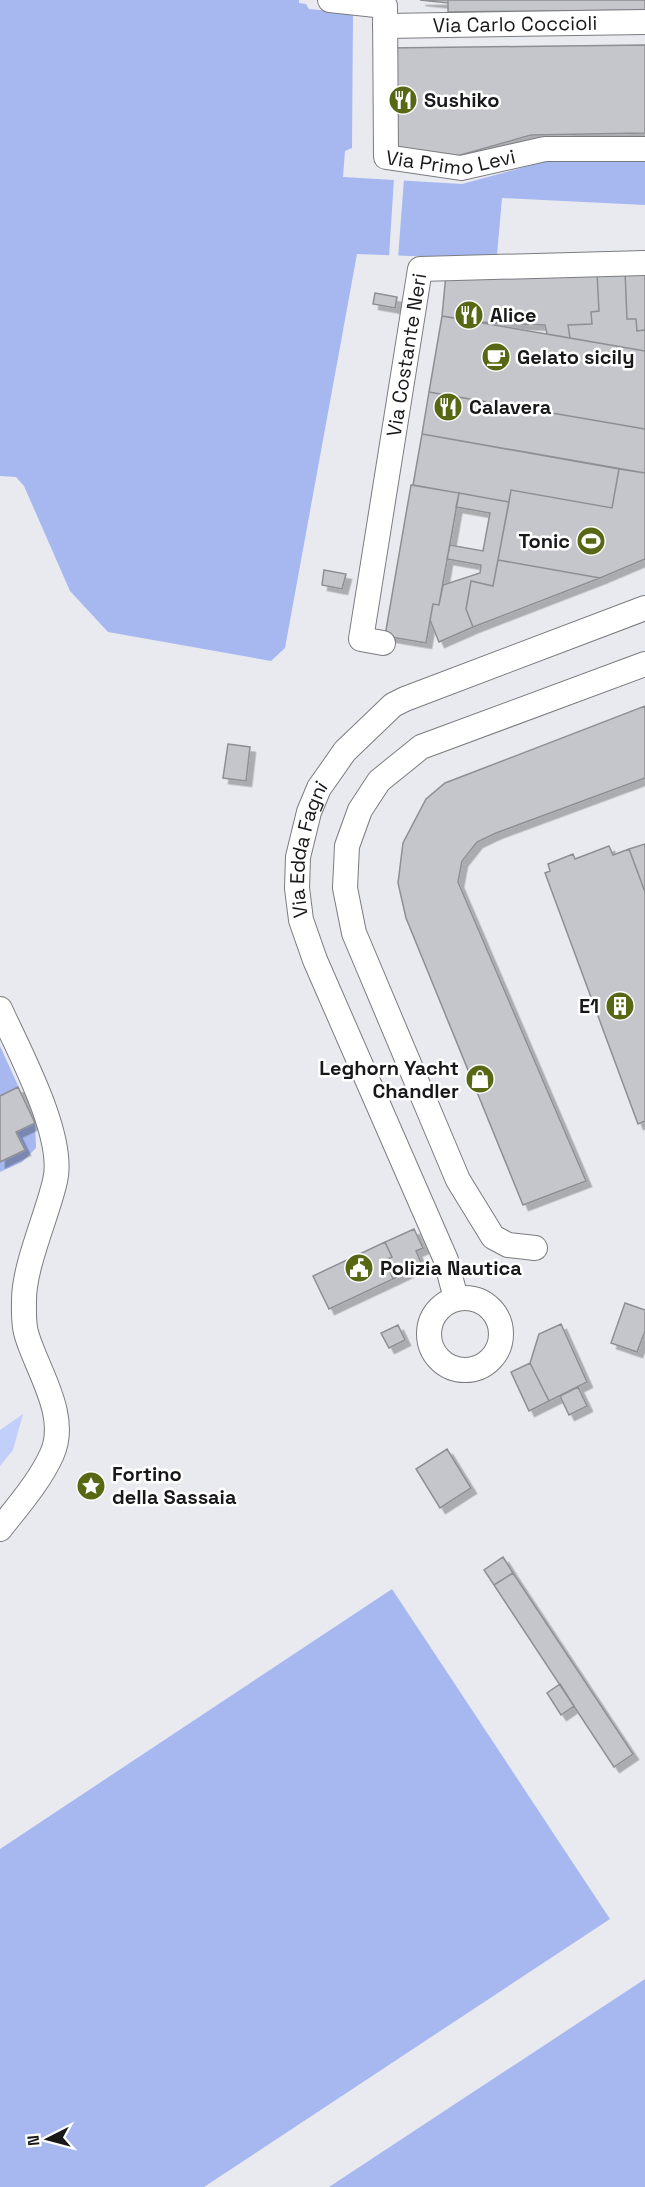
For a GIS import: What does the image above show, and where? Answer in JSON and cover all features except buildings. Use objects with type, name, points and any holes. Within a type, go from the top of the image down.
[{"type":"street","points":[[330,0],[385,6],[385,26]]},
{"type":"street","name":"Via Carlo Coccioli","points":[[385,26],[645,22]]},
{"type":"street","name":"Via Primo Levi","points":[[385,26],[386,157],[461,168],[545,150],[645,149]]},
{"type":"street","name":"Via Costante Neri","points":[[384,643],[361,639],[420,269],[645,264]]},
{"type":"street","name":"Via Edda Fagni","points":[[456,1299],[446,1260],[315,960],[302,920],[297,888],[298,857],[302,837],[309,812],[330,770],[345,751],[393,705],[645,608]]},
{"type":"street","name":"Via Edda Fagni","points":[[535,1248],[508,1245],[493,1237],[458,1180],[354,933],[345,888],[347,846],[360,810],[379,781],[421,747],[645,664]]},
{"type":"street","points":[[0,1010],[52,1130],[57,1167],[24,1295],[26,1334],[51,1398],[57,1426],[52,1454],[0,1529]]},
{"type":"shaded area","points":[[0,0],[299,0],[299,3],[306,4],[309,9],[353,13],[352,148],[345,151],[343,177],[462,184],[561,157],[645,162],[645,205],[502,198],[497,255],[492,259],[357,254],[285,648],[271,661],[108,632],[70,591],[24,486],[16,477],[0,476]]},
{"type":"shaded area","points":[[0,1046],[35,1123],[36,1148],[22,1162],[0,1172]]},
{"type":"shaded area","points":[[23,1414],[13,1450],[0,1466],[0,1430]]},
{"type":"shaded area","points":[[392,1589],[610,1919],[204,2187],[0,2187],[0,1849]]},
{"type":"shaded area","points":[[645,1979],[645,2187],[329,2187]]},
{"type":"pier","points":[[394,178],[404,179],[398,258],[389,257]]},
{"type":"place","name":"Sushiko","points":[[403,100]]},
{"type":"place","name":"Alice","points":[[469,315]]},
{"type":"place","name":"Gelato sicily","points":[[496,357]]},
{"type":"place","name":"Calavera","points":[[448,407]]},
{"type":"place","name":"Tonic","points":[[591,541]]},
{"type":"place","name":"E1","points":[[620,1006]]},
{"type":"place","name":"Leghorn Yacht Chandler","points":[[480,1079]]},
{"type":"place","name":"Polizia Nautica","points":[[359,1268]]},
{"type":"place","name":"Fortino della Sassaia","points":[[91,1486]]}]
